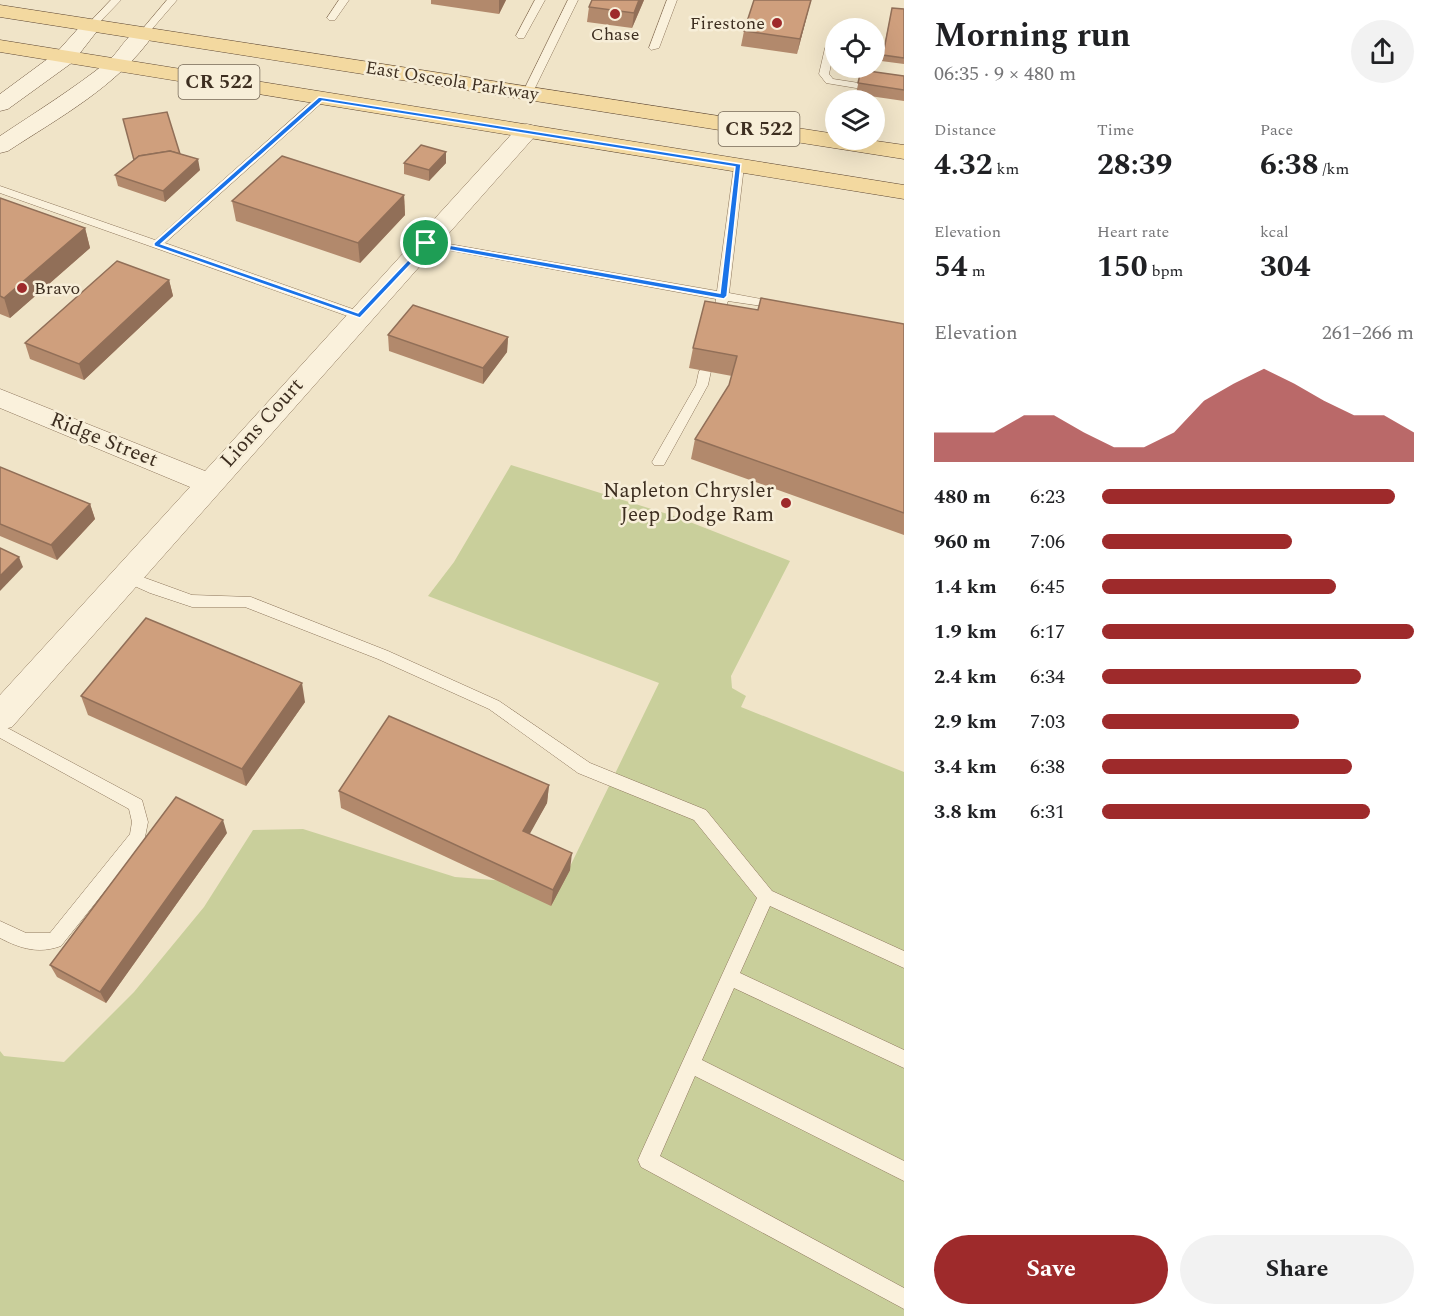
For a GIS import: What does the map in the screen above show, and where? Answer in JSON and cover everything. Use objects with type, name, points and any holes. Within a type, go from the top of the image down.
[{"type":"main road","name":"East Osceola Parkway","points":[[0,11],[904,152]]},
{"type":"main road","points":[[0,104],[65,57],[91,26]]},
{"type":"main road","points":[[0,146],[73,98],[117,65],[143,34]]},
{"type":"main road","name":"East Osceola Parkway","points":[[0,46],[904,192]]},
{"type":"street","name":"Lions Court","points":[[0,717],[208,483],[527,131]]},
{"type":"street","name":"Ridge Street","points":[[0,398],[208,483]]},
{"type":"lane","points":[[91,26],[116,0]]},
{"type":"lane","points":[[143,34],[172,0]]},
{"type":"lane","points":[[332,18],[344,0]]},
{"type":"lane","points":[[521,36],[540,0]]},
{"type":"lane","points":[[528,93],[573,0]]},
{"type":"lane","points":[[654,48],[672,0]]},
{"type":"lane","points":[[827,78],[830,81],[904,93]]},
{"type":"lane","points":[[156,244],[321,99]]},
{"type":"lane","points":[[719,314],[724,296],[739,166]]},
{"type":"lane","points":[[0,189],[360,316]]},
{"type":"lane","points":[[426,243],[793,309]]},
{"type":"lane","points":[[659,462],[702,385],[705,371]]},
{"type":"lane","points":[[126,576],[155,589],[192,601],[246,600],[383,655],[494,705],[584,768],[700,814],[766,896],[904,960]]},
{"type":"lane","points":[[0,730],[136,805],[140,822],[138,837],[55,940],[39,945],[23,941],[0,929]]},
{"type":"lane","points":[[766,896],[648,1160],[904,1299]]},
{"type":"lane","points":[[730,977],[904,1059]]},
{"type":"lane","points":[[691,1064],[904,1170]]},
{"type":"green space","points":[[511,465],[677,517],[790,561],[731,676],[732,688],[746,696],[741,707],[904,772],[904,1316],[0,1316],[0,1051],[4,1056],[64,1062],[134,992],[204,907],[253,830],[303,829],[455,877],[561,885],[659,683],[428,596],[454,562]]},
{"type":"building","points":[[592,0],[639,0],[634,13],[589,7]]},
{"type":"building","name":"Firestone","points":[[754,0],[811,0],[800,39],[744,31]]},
{"type":"building","points":[[892,8],[904,9],[904,58],[885,55]]},
{"type":"building","points":[[885,73],[904,76],[904,90],[858,83],[859,78],[885,78]]},
{"type":"building","points":[[167,112],[180,154],[170,151],[139,156],[134,160],[123,119]]},
{"type":"building","points":[[421,145],[446,152],[429,170],[404,163]]},
{"type":"building","points":[[170,151],[198,159],[163,191],[115,175],[139,156]]},
{"type":"building","points":[[282,156],[404,195],[358,243],[232,201]]},
{"type":"building","points":[[0,198],[85,228],[4,298],[0,296]]},
{"type":"building","points":[[117,261],[169,280],[79,364],[25,343]]},
{"type":"building","points":[[761,298],[904,324],[904,513],[695,439],[729,385],[737,356],[693,348],[705,301],[758,310]]},
{"type":"building","points":[[413,305],[508,337],[483,368],[388,335]]},
{"type":"building","points":[[0,467],[90,504],[51,545],[0,524]]},
{"type":"building","points":[[0,548],[19,557],[0,576]]},
{"type":"building","points":[[146,618],[302,683],[242,769],[81,696]]},
{"type":"building","points":[[389,716],[549,785],[523,831],[572,853],[553,890],[339,791]]},
{"type":"building","points":[[176,797],[223,820],[100,992],[50,965]]},
{"type":"place","name":"Chase","points":[[615,14]]},
{"type":"place","name":"Firestone","points":[[777,23]]},
{"type":"place","name":"Bravo","points":[[22,288]]},
{"type":"place","name":"Napleton Chrysler Jeep Dodge Ram","points":[[786,503]]},
{"type":"route","points":[[321,99],[739,166],[724,296],[426,243],[360,316],[156,244],[321,99]]}]
